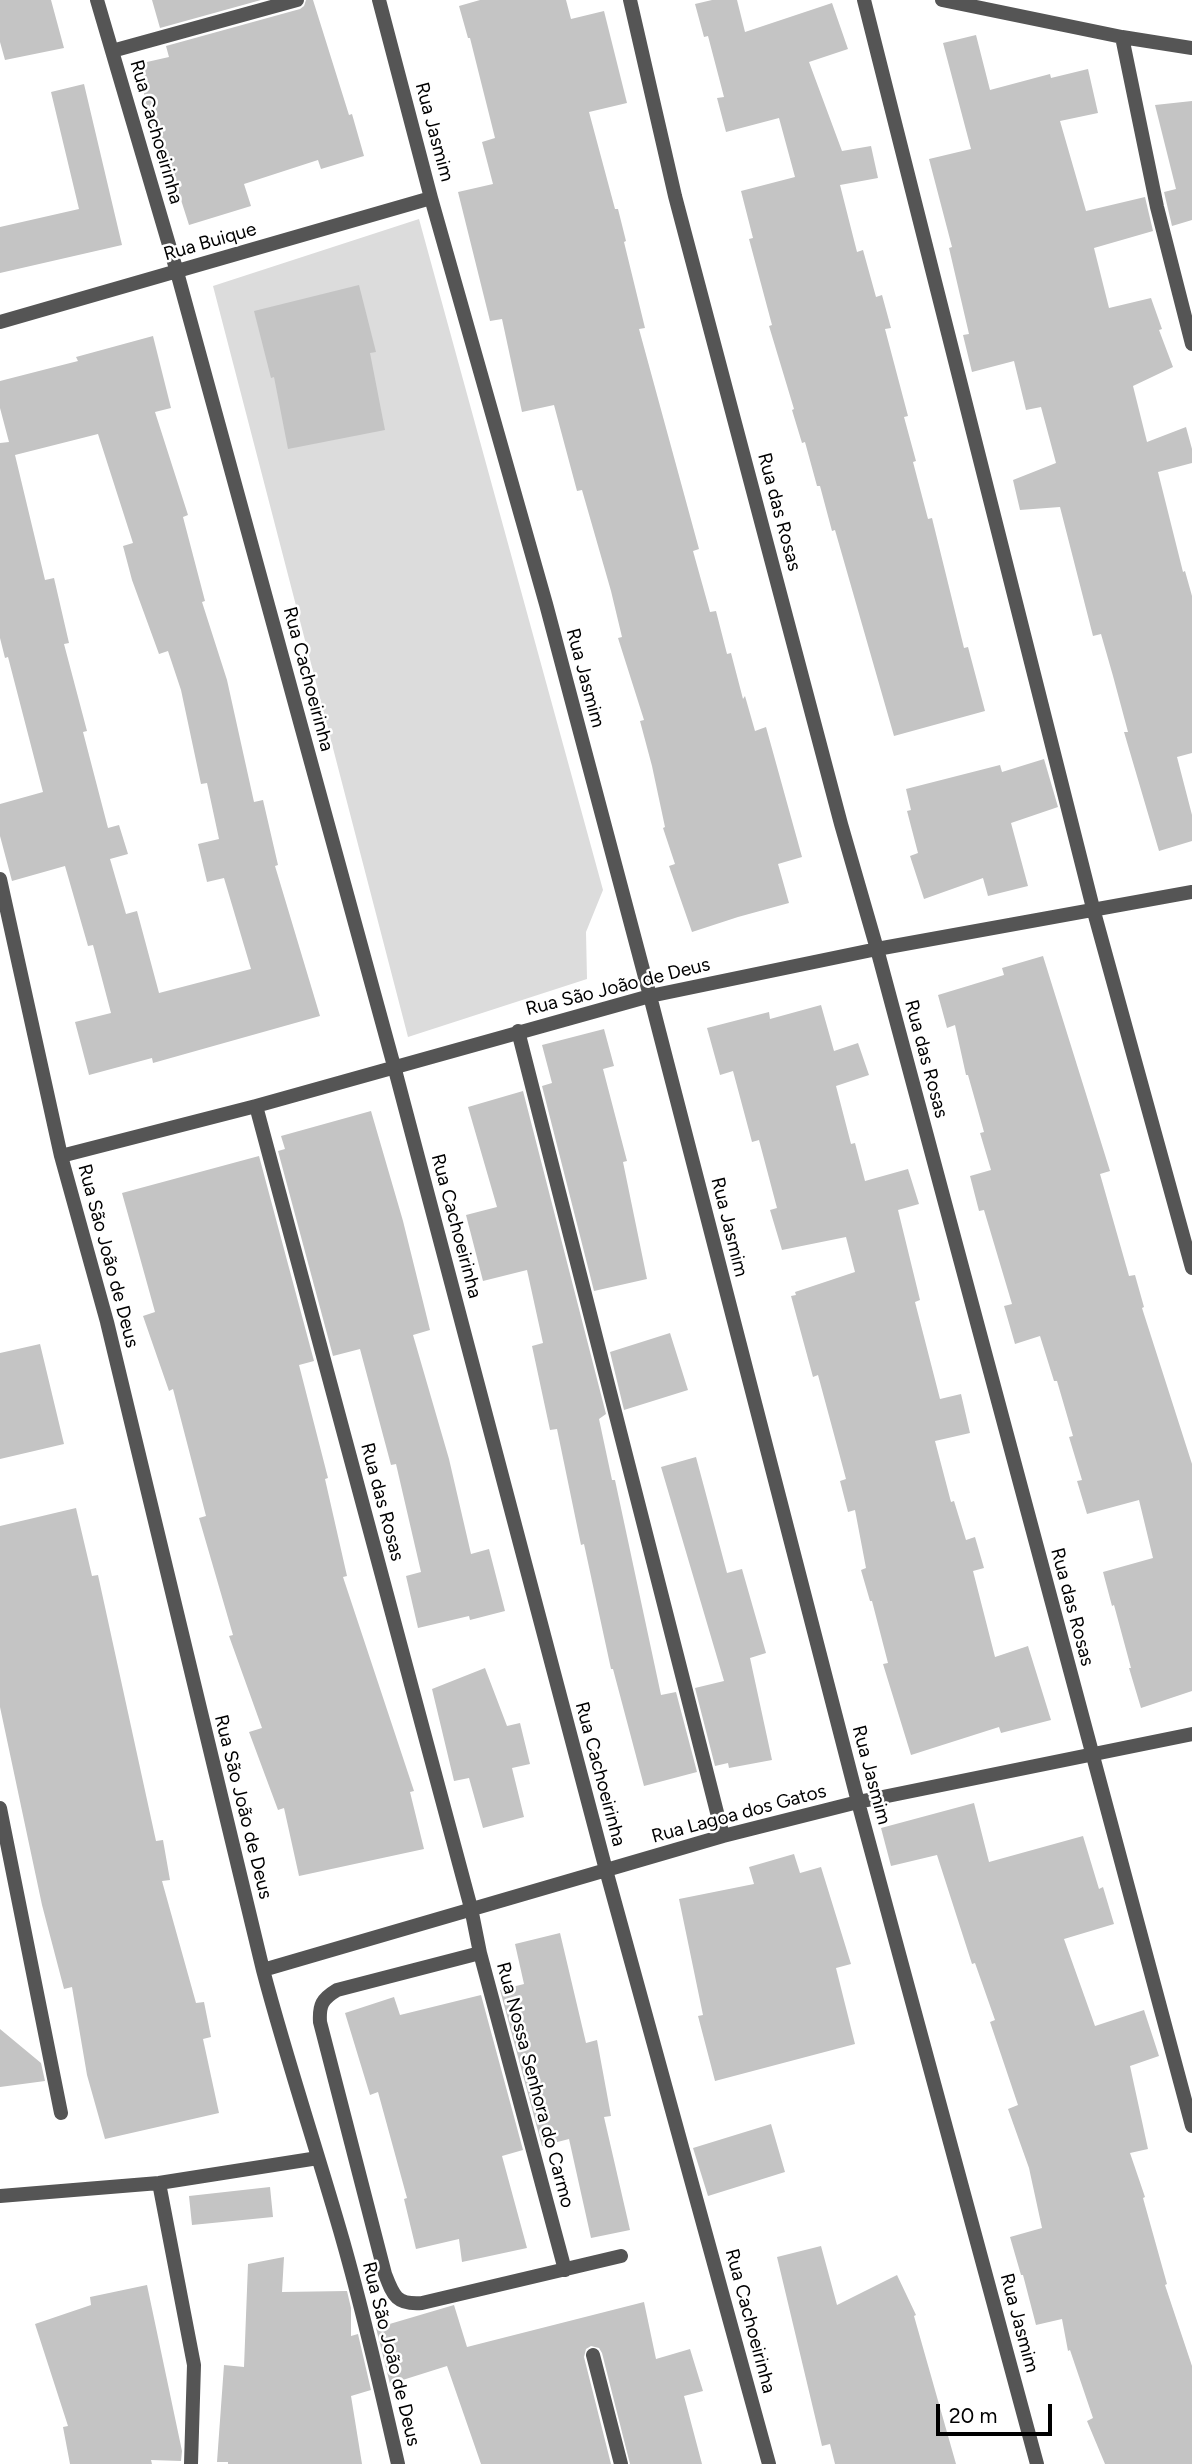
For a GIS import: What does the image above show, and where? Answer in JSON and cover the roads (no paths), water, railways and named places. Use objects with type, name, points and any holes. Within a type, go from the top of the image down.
[{"type":"street","name":"Rua Cachoeirinha","points":[[97,0],[177,272],[394,1066],[606,1870],[769,2464]]},
{"type":"street","points":[[112,51],[297,0]]},
{"type":"street","name":"Rua Jasmim","points":[[379,0],[431,198],[546,604],[858,1802],[1037,2464]]},
{"type":"street","name":"Rua das Rosas","points":[[630,0],[675,196],[841,824],[877,949],[1192,2126]]},
{"type":"street","points":[[864,0],[1094,912],[1192,1268]]},
{"type":"street","points":[[943,0],[1122,37],[1192,48]]},
{"type":"street","points":[[1122,37],[1157,207],[1192,344]]},
{"type":"street","name":"Rua Buique","points":[[0,322],[431,198]]},
{"type":"street","name":"Rua São João de Deus","points":[[0,879],[61,1156],[107,1322],[263,1970],[285,2055],[351,2269],[398,2464]]},
{"type":"street","name":"Rua São João de Deus","points":[[61,1156],[256,1106],[650,996],[877,949],[1094,912],[1192,892]]},
{"type":"street","points":[[518,1031],[723,1836]]},
{"type":"street","name":"Rua das Rosas","points":[[256,1106],[471,1908]]},
{"type":"street","name":"Rua Lagoa dos Gatos","points":[[263,1970],[723,1836],[858,1802],[1192,1734]]},
{"type":"street","points":[[0,1808],[61,2113]]},
{"type":"street","name":"Rua Nossa Senhora do Carmo","points":[[471,1908],[480,1953],[565,2270]]},
{"type":"street","points":[[480,1953],[337,1990],[324,1998],[319,2008],[320,2022],[385,2274],[392,2292],[399,2301],[408,2304],[422,2303],[621,2256]]},
{"type":"street","points":[[0,2196],[159,2183],[318,2158]]},
{"type":"street","points":[[159,2183],[194,2365],[191,2464]]},
{"type":"street","points":[[593,2355],[621,2464]]}]
